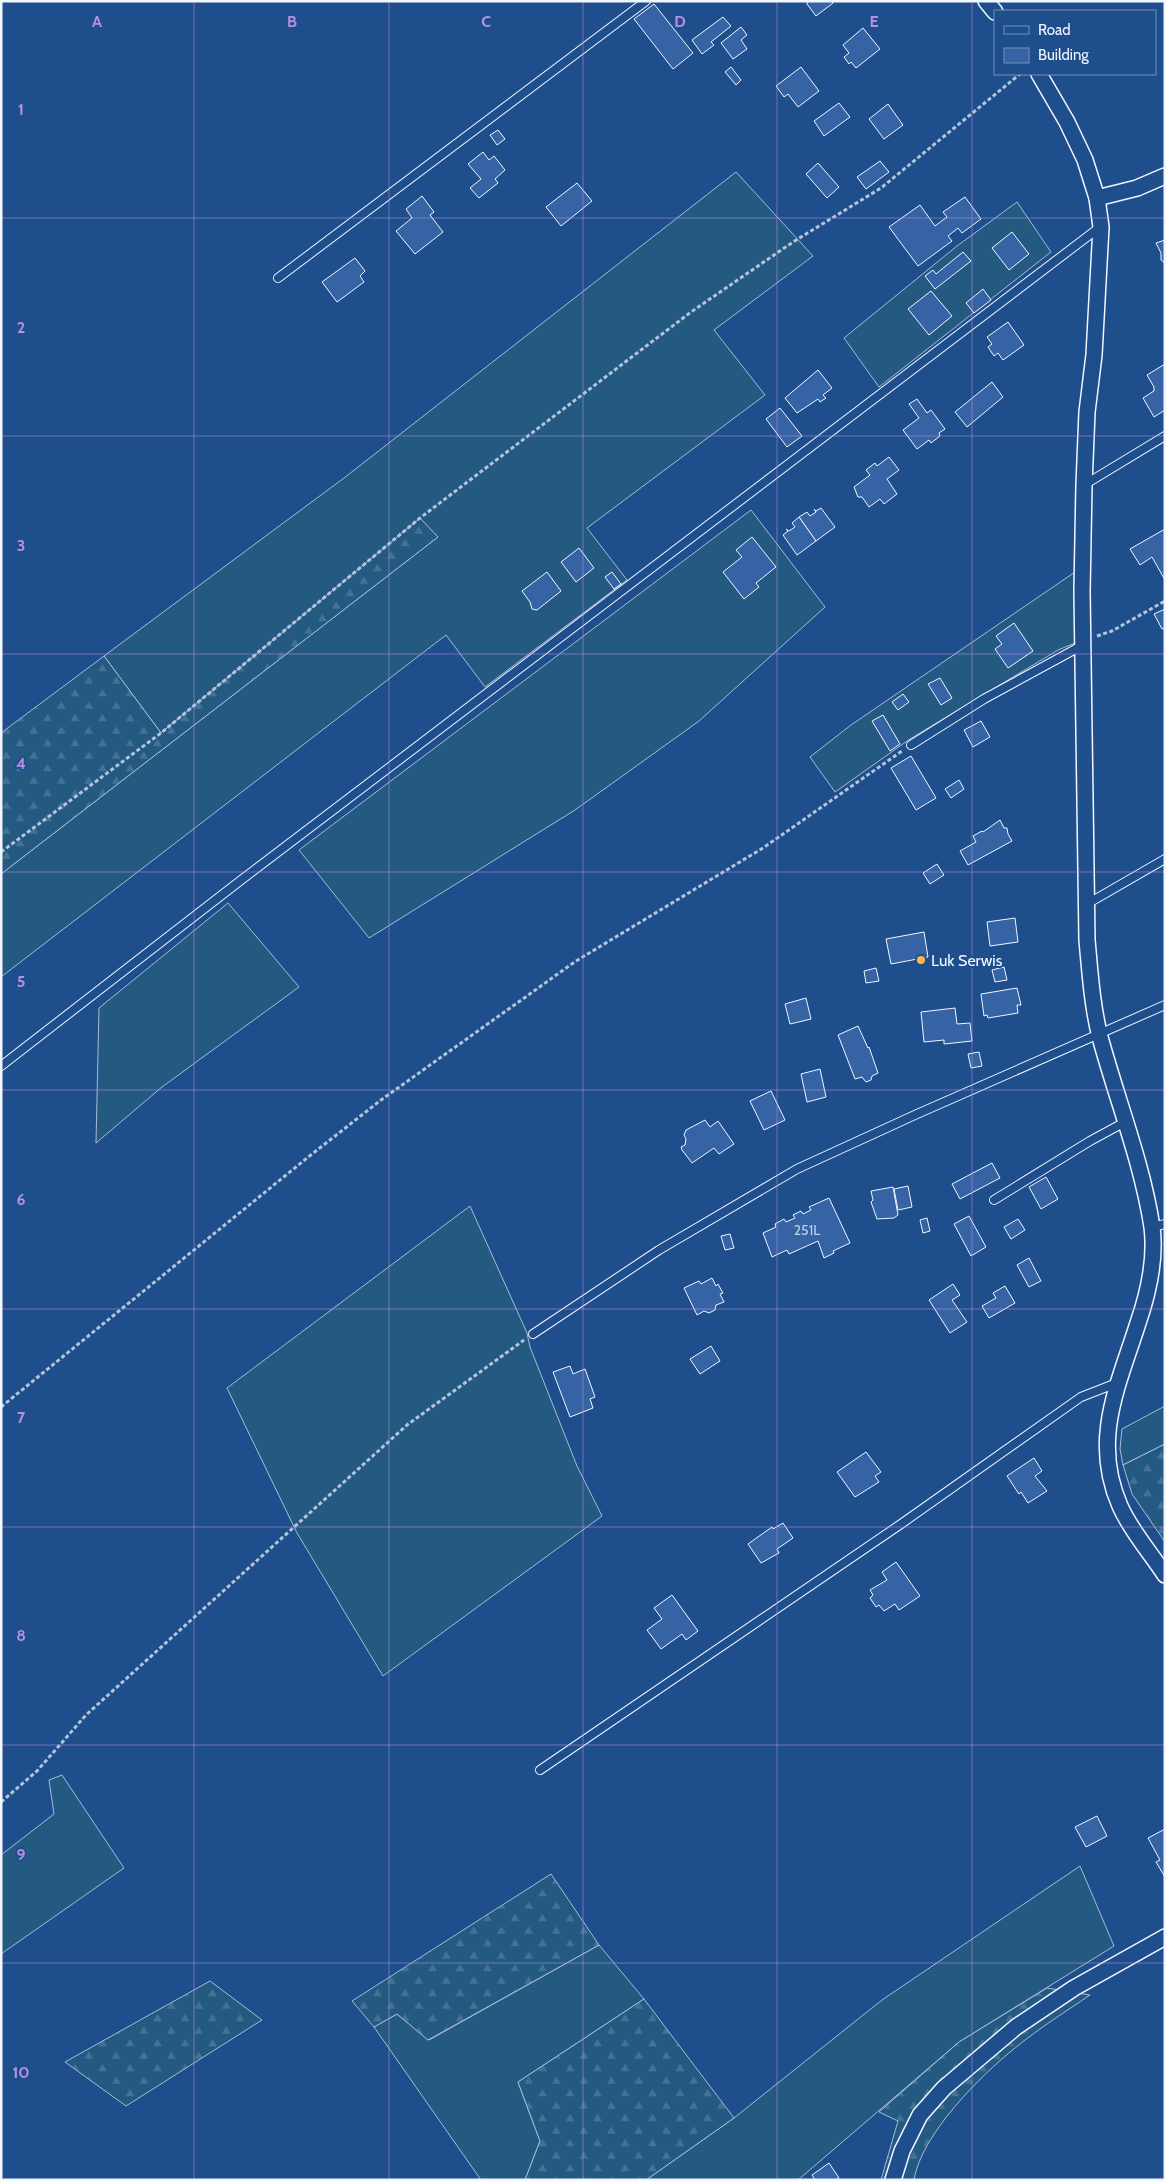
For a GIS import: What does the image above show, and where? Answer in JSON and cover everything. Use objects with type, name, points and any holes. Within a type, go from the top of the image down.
[{"type":"street","points":[[986,1],[994,11]]},
{"type":"street","points":[[1041,75],[1081,151],[1097,198],[1100,227],[1095,342],[1087,412],[1084,485],[1083,642],[1087,904],[1091,989],[1100,1035],[1141,1177],[1158,1226],[1148,1287],[1111,1408],[1106,1447],[1110,1477],[1120,1506],[1133,1530],[1165,1575]]},
{"type":"street","points":[[1097,198],[1137,188],[1165,176]]},
{"type":"street","points":[[892,2180],[902,2151],[920,2115],[944,2088],[1016,2027],[1074,1988],[1165,1937]]},
{"type":"lane","points":[[278,278],[646,1]]},
{"type":"lane","points":[[1,1066],[244,878],[1100,227]]},
{"type":"lane","points":[[1084,485],[1165,436]]},
{"type":"lane","points":[[911,745],[984,699],[1083,642]]},
{"type":"lane","points":[[1087,904],[1165,859]]},
{"type":"lane","points":[[533,1334],[659,1250],[797,1169],[1165,1005]]},
{"type":"lane","points":[[994,1200],[1090,1140],[1125,1122]]},
{"type":"lane","points":[[540,1770],[892,1530],[1081,1397],[1119,1382]]},
{"type":"path","points":[[1,852],[161,733],[428,512],[691,312],[793,242],[881,188],[1019,75]]},
{"type":"path","points":[[1083,642],[1112,630],[1165,601]]},
{"type":"path","points":[[1,1407],[381,1100],[576,961],[763,848],[911,745]]},
{"type":"path","points":[[1,1802],[36,1771],[86,1715],[407,1425],[533,1334]]},
{"type":"green space","points":[[736,172],[813,256],[714,330],[765,395],[587,528],[627,580],[485,687],[446,635],[1,977],[1,874],[438,537],[420,519],[161,733],[104,656],[344,478]]},
{"type":"green space","points":[[1017,202],[1051,252],[879,387],[844,338],[957,246]]},
{"type":"green space","points":[[751,510],[825,607],[699,721],[575,810],[369,938],[299,850]]},
{"type":"green space","points":[[420,518],[438,537],[1,874],[1,733],[104,656],[161,733]]},
{"type":"green space","points":[[1075,572],[1075,643],[1058,650],[910,739],[835,792],[810,757],[851,725]]},
{"type":"green space","points":[[228,903],[299,987],[162,1087],[96,1143],[99,1008]]},
{"type":"green space","points":[[470,1206],[527,1333],[530,1347],[577,1466],[602,1516],[383,1676],[297,1533],[227,1388]]},
{"type":"green space","points":[[1165,1406],[1165,1444],[1123,1465],[1120,1449],[1122,1429]]},
{"type":"green space","points":[[1165,1444],[1165,1542],[1132,1494],[1123,1465]]},
{"type":"green space","points":[[62,1775],[124,1868],[1,1954],[1,1855],[54,1814],[49,1780]]},
{"type":"green space","points":[[1080,1866],[1114,1946],[959,2042],[798,2180],[646,2180],[734,2118],[882,2000]]},
{"type":"green space","points":[[551,1874],[599,1945],[428,2040],[397,2014],[374,2027],[352,2001]]},
{"type":"green space","points":[[599,1945],[644,1999],[518,2082],[540,2141],[525,2180],[481,2180],[374,2027],[397,2014],[429,2040]]},
{"type":"green space","points":[[210,1981],[262,2020],[126,2106],[65,2062]]},
{"type":"green space","points":[[1047,1988],[1090,1995],[1024,2041],[985,2074],[940,2126],[928,2144],[919,2163],[914,2180],[881,2180],[898,2121],[879,2112],[959,2042]]},
{"type":"green space","points":[[644,1999],[734,2118],[646,2180],[525,2180],[540,2141],[518,2082]]},
{"type":"building","points":[[807,1],[832,1],[833,3],[816,16],[807,4]]},
{"type":"building","points":[[654,4],[693,53],[673,69],[634,19]]},
{"type":"building","points":[[723,17],[731,26],[711,42],[714,45],[702,54],[692,40]]},
{"type":"building","points":[[741,27],[747,35],[741,40],[747,49],[733,59],[721,43]]},
{"type":"building","points":[[863,28],[880,49],[856,68],[851,62],[849,64],[844,57],[849,53],[843,45]]},
{"type":"building","points":[[731,67],[741,80],[736,85],[725,72]]},
{"type":"building","points":[[801,67],[819,91],[798,107],[788,94],[784,97],[776,86]]},
{"type":"building","points":[[839,103],[850,117],[824,136],[814,121]]},
{"type":"building","points":[[888,104],[903,125],[884,139],[869,119]]},
{"type":"building","points":[[498,130],[505,139],[497,145],[490,135]]},
{"type":"building","points":[[483,152],[489,160],[494,156],[505,170],[495,179],[498,183],[479,198],[470,188],[481,179],[468,164]]},
{"type":"building","points":[[880,161],[889,172],[866,189],[857,177]]},
{"type":"building","points":[[818,163],[839,187],[827,198],[806,174]]},
{"type":"building","points":[[577,183],[592,201],[561,226],[546,207]]},
{"type":"building","points":[[422,196],[434,212],[430,215],[443,232],[415,254],[396,231],[412,218],[406,209]]},
{"type":"building","points":[[965,197],[981,219],[962,233],[958,228],[948,236],[952,241],[918,266],[889,227],[920,205],[935,226],[947,217],[943,212]]},
{"type":"building","points":[[1012,232],[1029,254],[1009,270],[992,248]]},
{"type":"building","points":[[1165,240],[1165,263],[1161,260],[1161,253],[1156,243]]},
{"type":"building","points":[[963,252],[971,261],[935,289],[925,276],[933,270],[936,274]]},
{"type":"building","points":[[355,258],[365,271],[360,276],[364,282],[337,302],[322,282]]},
{"type":"building","points":[[983,289],[991,300],[974,313],[966,303]]},
{"type":"building","points":[[931,291],[952,316],[929,335],[908,309]]},
{"type":"building","points":[[1008,322],[1024,345],[1003,360],[998,353],[994,356],[988,347],[992,344],[987,337]]},
{"type":"building","points":[[1165,364],[1165,410],[1154,417],[1143,398],[1154,391],[1154,387],[1147,375]]},
{"type":"building","points":[[818,370],[832,388],[823,395],[826,398],[820,402],[818,399],[797,413],[785,398]]},
{"type":"building","points":[[992,382],[1003,397],[967,427],[955,412]]},
{"type":"building","points":[[917,399],[927,413],[931,410],[945,429],[931,443],[929,440],[917,449],[903,430],[919,418],[909,404]]},
{"type":"building","points":[[780,408],[802,436],[787,447],[766,419]]},
{"type":"building","points":[[889,457],[899,470],[887,479],[897,494],[884,504],[880,499],[869,507],[862,497],[858,497],[854,487],[870,475],[866,470],[875,463],[877,466]]},
{"type":"building","points":[[821,508],[835,527],[816,541],[799,517],[807,512],[810,516],[816,512],[814,509],[816,511]]},
{"type":"building","points":[[799,517],[816,541],[797,555],[783,535],[788,531],[786,529],[789,531],[795,527],[792,523]]},
{"type":"building","points":[[1165,529],[1165,580],[1152,557],[1140,565],[1130,549]]},
{"type":"building","points":[[752,537],[776,567],[756,583],[759,587],[744,599],[723,572],[742,557],[736,550]]},
{"type":"building","points":[[579,548],[594,568],[576,582],[561,562]]},
{"type":"building","points":[[547,572],[561,591],[537,610],[532,609],[530,602],[522,591]]},
{"type":"building","points":[[612,572],[621,584],[614,589],[605,577]]},
{"type":"building","points":[[1165,609],[1165,628],[1162,629],[1154,614]]},
{"type":"building","points":[[1014,623],[1033,651],[1008,668],[995,649],[1002,644],[996,636]]},
{"type":"building","points":[[940,678],[952,698],[941,705],[928,684]]},
{"type":"building","points":[[903,694],[909,702],[898,710],[892,702]]},
{"type":"building","points":[[883,715],[900,744],[890,751],[872,721]]},
{"type":"building","points":[[981,721],[990,737],[973,747],[964,730]]},
{"type":"building","points":[[911,756],[936,798],[916,810],[891,768]]},
{"type":"building","points":[[959,780],[964,789],[951,798],[945,789]]},
{"type":"building","points":[[1000,820],[1004,828],[1007,828],[1012,841],[968,865],[960,851],[976,842],[973,836],[983,832]]},
{"type":"building","points":[[937,864],[944,875],[930,884],[923,873]]},
{"type":"building","points":[[1015,918],[1018,942],[990,946],[987,922]]},
{"type":"building","points":[[924,932],[928,957],[891,964],[886,939]]},
{"type":"building","points":[[1004,967],[1007,980],[995,982],[992,970]]},
{"type":"building","points":[[876,968],[879,981],[866,983],[864,971]]},
{"type":"building","points":[[1017,988],[1021,1005],[1017,1005],[1018,1013],[988,1018],[987,1015],[984,1016],[981,994]]},
{"type":"building","points":[[806,998],[811,1019],[790,1024],[785,1004]]},
{"type":"building","points":[[955,1008],[957,1024],[970,1023],[972,1041],[944,1044],[944,1040],[924,1042],[921,1012]]},
{"type":"building","points":[[858,1026],[869,1047],[878,1073],[866,1082],[862,1077],[855,1079],[838,1035]]},
{"type":"building","points":[[979,1052],[982,1066],[971,1068],[968,1054]]},
{"type":"building","points":[[820,1069],[826,1097],[807,1102],[801,1074]]},
{"type":"building","points":[[771,1091],[785,1120],[764,1130],[750,1101]]},
{"type":"building","points":[[705,1120],[710,1127],[718,1121],[734,1144],[719,1154],[714,1148],[692,1163],[681,1147],[685,1145],[686,1139],[684,1135],[686,1130]]},
{"type":"building","points":[[992,1163],[1000,1178],[960,1199],[952,1184]]},
{"type":"building","points":[[1046,1177],[1058,1199],[1041,1209],[1029,1187]]},
{"type":"building","points":[[908,1186],[912,1207],[898,1210],[894,1189]]},
{"type":"building","points":[[893,1187],[898,1215],[894,1218],[877,1219],[871,1202],[873,1200],[871,1191]]},
{"type":"building","points":[[829,1198],[850,1243],[833,1251],[834,1253],[824,1258],[818,1241],[789,1254],[787,1250],[772,1257],[763,1233],[776,1227],[775,1224],[784,1219],[786,1222],[795,1218],[793,1215],[801,1211],[803,1214],[811,1210],[809,1207]]},
{"type":"building","points":[[969,1216],[986,1247],[971,1256],[954,1224]]},
{"type":"building","points":[[927,1218],[930,1231],[923,1233],[920,1220]]},
{"type":"building","points":[[1018,1219],[1025,1230],[1011,1239],[1004,1227]]},
{"type":"building","points":[[730,1234],[734,1248],[725,1250],[721,1236]]},
{"type":"building","points":[[1029,1258],[1041,1281],[1029,1287],[1017,1265]]},
{"type":"building","points":[[712,1278],[716,1286],[718,1284],[723,1293],[720,1294],[724,1302],[716,1305],[715,1310],[709,1313],[704,1311],[697,1315],[684,1288],[699,1281],[701,1284]]},
{"type":"building","points":[[953,1284],[960,1295],[952,1300],[967,1322],[950,1333],[929,1300]]},
{"type":"building","points":[[1005,1286],[1015,1303],[989,1318],[982,1306],[996,1298],[993,1293]]},
{"type":"building","points":[[711,1346],[720,1361],[700,1374],[690,1359]]},
{"type":"building","points":[[570,1366],[573,1374],[585,1369],[595,1397],[590,1399],[593,1408],[570,1417],[553,1372]]},
{"type":"building","points":[[866,1452],[881,1472],[875,1476],[879,1482],[855,1497],[837,1472]]},
{"type":"building","points":[[1034,1458],[1042,1471],[1035,1476],[1047,1491],[1028,1503],[1021,1492],[1019,1494],[1007,1476]]},
{"type":"building","points":[[783,1523],[793,1538],[777,1549],[779,1553],[761,1563],[748,1544],[772,1527],[773,1529]]},
{"type":"building","points":[[896,1562],[920,1596],[899,1610],[895,1604],[884,1611],[879,1605],[876,1607],[870,1598],[873,1595],[870,1590],[887,1580],[882,1572]]},
{"type":"building","points":[[672,1595],[698,1631],[686,1640],[682,1634],[661,1649],[647,1630],[662,1619],[654,1608]]},
{"type":"building","points":[[1097,1816],[1107,1836],[1086,1847],[1075,1827]]},
{"type":"building","points":[[1165,1829],[1165,1877],[1156,1862],[1160,1860],[1148,1838]]},
{"type":"building","points":[[829,2163],[839,2178],[836,2180],[815,2180],[812,2175]]},
{"type":"place","name":"Luk Serwis","points":[[921,960]]}]
